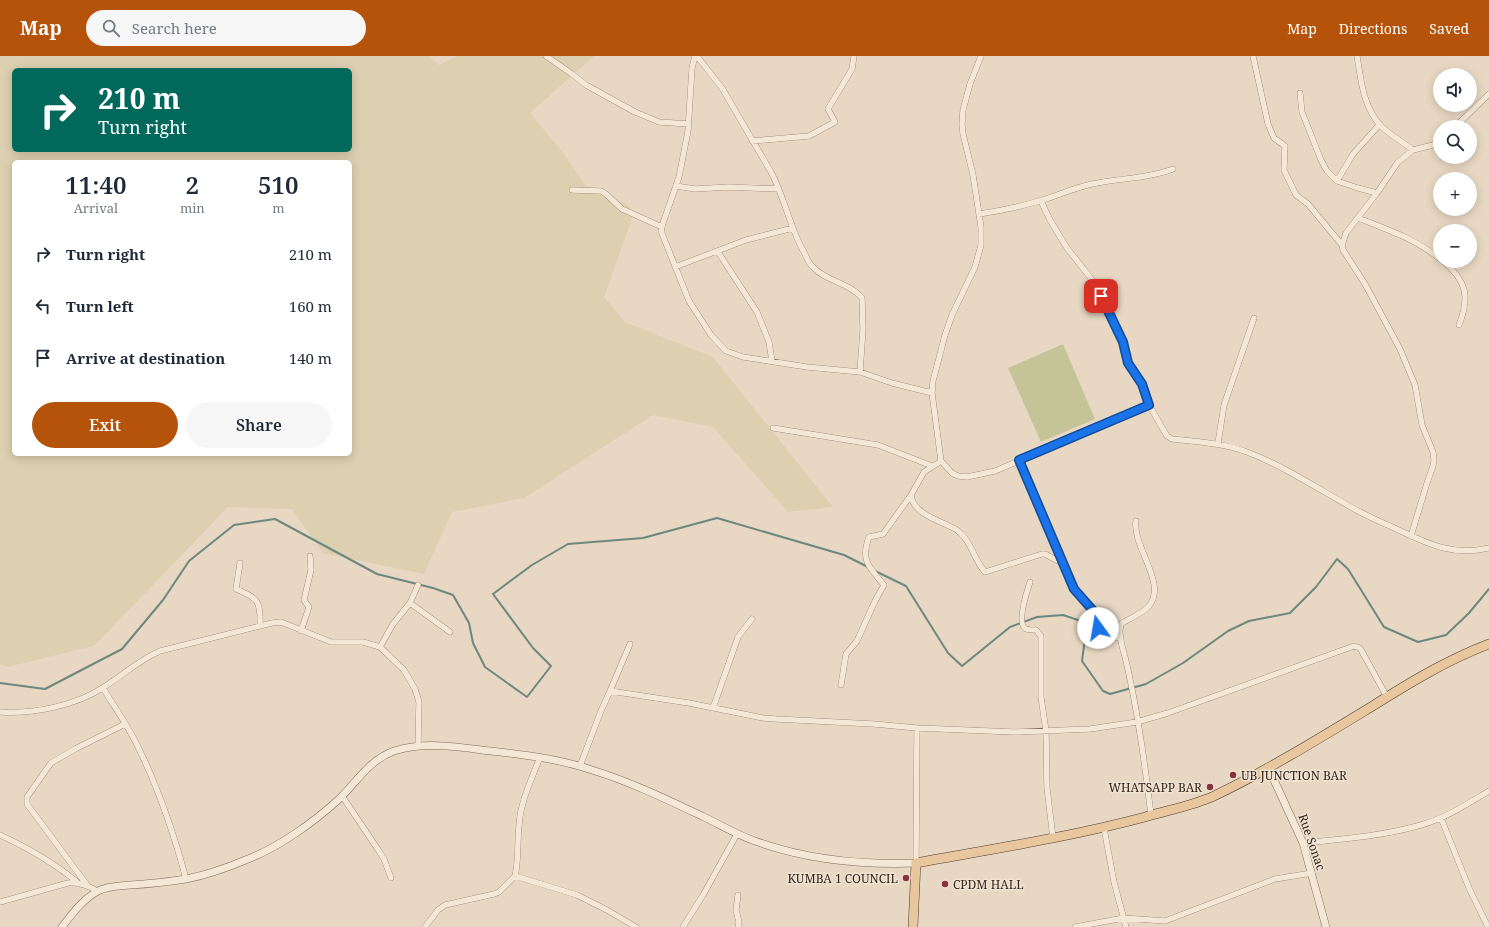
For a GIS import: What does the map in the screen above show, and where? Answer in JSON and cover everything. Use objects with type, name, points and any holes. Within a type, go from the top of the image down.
[{"type":"main road","points":[[913,927],[916,863],[1104,828],[1181,808],[1212,796],[1268,767],[1456,657],[1489,644]]},
{"type":"main road","points":[[1477,649],[1489,650]]},
{"type":"street","points":[[546,56],[586,85],[635,112],[658,122],[689,124]]},
{"type":"street","points":[[696,56],[692,68],[689,124],[679,177],[662,227],[662,236],[689,300],[703,324],[721,347],[735,355],[807,367],[860,372],[892,383],[932,393]]},
{"type":"street","points":[[696,56],[722,88],[771,172],[798,243],[813,268],[848,287],[862,298],[863,329],[860,372]]},
{"type":"street","points":[[752,141],[809,136],[835,122],[828,109],[852,70],[854,56]]},
{"type":"street","points":[[981,56],[970,84],[963,110],[962,124],[973,175],[979,214],[981,244],[975,267],[944,335],[933,381],[932,393],[941,461],[952,473],[958,476],[967,477],[995,470],[1149,405]]},
{"type":"street","points":[[1253,56],[1268,124],[1274,138],[1286,146],[1284,170],[1296,195],[1308,204],[1342,245],[1343,250],[1368,289],[1400,349],[1415,385],[1422,425],[1433,452],[1434,466],[1427,483],[1411,536]]},
{"type":"street","points":[[1357,56],[1364,95],[1371,112],[1380,124],[1413,150]]},
{"type":"street","points":[[1300,92],[1302,112],[1327,172],[1337,181],[1377,192]]},
{"type":"street","points":[[1462,120],[1489,94]]},
{"type":"street","points":[[1337,181],[1353,154],[1380,124]]},
{"type":"street","points":[[1342,245],[1346,233],[1398,162],[1413,150],[1433,145]]},
{"type":"street","points":[[979,214],[1041,201],[1063,192],[1091,184],[1139,178],[1173,169]]},
{"type":"street","points":[[676,186],[695,188],[778,189]]},
{"type":"street","points":[[572,190],[601,191],[622,209],[662,227]]},
{"type":"street","points":[[1041,201],[1050,220],[1067,248],[1090,277],[1101,296],[1123,342],[1128,363],[1142,384],[1149,405],[1169,438],[1218,444],[1248,452],[1274,464],[1360,512],[1431,545],[1461,550],[1480,550],[1489,548]]},
{"type":"street","points":[[1358,218],[1401,235],[1433,254]]},
{"type":"street","points":[[675,267],[718,252],[746,240],[793,228]]},
{"type":"street","points":[[718,252],[757,312],[769,342],[772,361]]},
{"type":"street","points":[[1451,268],[1457,274],[1466,294],[1466,304],[1459,325]]},
{"type":"street","points":[[1218,444],[1224,405],[1254,318]]},
{"type":"street","points":[[773,428],[878,445],[932,466]]},
{"type":"street","points":[[1019,460],[1074,589],[1097,615],[1098,628],[1100,631],[1121,639]]},
{"type":"street","points":[[841,685],[846,654],[857,641],[875,601],[884,586],[868,564],[865,549],[869,537],[883,534],[911,495],[920,476],[941,461]]},
{"type":"street","points":[[911,495],[913,500],[926,515],[959,532],[972,548],[985,572],[1042,554],[1063,563]]},
{"type":"street","points":[[1136,521],[1136,535],[1153,579],[1155,595],[1153,602],[1143,612],[1120,624],[1121,639],[1132,688],[1145,763],[1151,815]]},
{"type":"street","points":[[302,631],[309,607],[304,600],[311,570],[310,556]]},
{"type":"street","points":[[240,563],[236,589],[249,595],[257,601],[261,611],[260,626]]},
{"type":"street","points":[[1030,582],[1022,608],[1022,617],[1024,627],[1027,629],[1036,630],[1041,636],[1042,697],[1046,731],[1046,788],[1053,838]]},
{"type":"street","points":[[380,647],[393,624],[410,603],[418,584]]},
{"type":"street","points":[[410,603],[450,632]]},
{"type":"street","points":[[713,708],[738,637],[752,619]]},
{"type":"street","points":[[0,712],[27,712],[50,709],[82,698],[103,688],[147,656],[160,651],[280,622],[331,642],[363,642],[380,647],[404,670],[415,689],[418,702],[418,746]]},
{"type":"street","points":[[580,766],[601,711],[630,644]]},
{"type":"street","points":[[610,691],[776,719],[917,728],[1014,732],[1090,729],[1138,722],[1354,646],[1360,648],[1386,697]]},
{"type":"street","points":[[103,688],[138,747],[148,768],[177,847],[186,879]]},
{"type":"street","points":[[87,885],[27,804],[27,797],[51,763],[70,751],[125,724]]},
{"type":"street","points":[[62,927],[77,907],[97,891],[104,888],[186,879],[256,856],[279,844],[342,796],[372,764],[381,757],[394,751],[418,746],[453,746],[540,757],[580,766],[653,794],[737,834],[779,849],[813,857],[838,861],[883,864],[916,863],[917,728]]},
{"type":"street","points":[[426,927],[438,910],[445,905],[499,892],[515,876],[518,858],[520,815],[523,802],[540,757]]},
{"type":"street","name":"Rue Sonac","points":[[1268,767],[1290,812],[1303,844],[1326,927]]},
{"type":"street","points":[[1303,844],[1379,835],[1422,825],[1461,808],[1489,791]]},
{"type":"street","points":[[342,796],[384,859],[391,878]]},
{"type":"street","points":[[1441,818],[1469,888],[1488,927]]},
{"type":"street","points":[[1104,828],[1114,882],[1126,927]]},
{"type":"street","points":[[683,927],[703,895],[737,834]]},
{"type":"street","points":[[0,835],[48,860],[77,882],[87,885],[97,891]]},
{"type":"street","points":[[1076,927],[1124,918],[1165,921],[1275,879],[1312,873]]},
{"type":"street","points":[[515,876],[577,895],[636,927]]},
{"type":"street","points":[[0,902],[55,886],[77,882]]},
{"type":"street","points":[[738,896],[736,910],[739,922],[738,927]]},
{"type":"shaded area","points":[[0,56],[429,56],[439,65],[457,56],[594,56],[530,113],[561,150],[586,186],[627,204],[634,213],[604,297],[625,322],[713,357],[833,507],[788,512],[713,427],[653,415],[524,498],[452,512],[424,574],[323,553],[292,509],[228,507],[94,646],[7,667],[0,664]]},
{"type":"green space","points":[[1063,344],[1095,419],[1041,442],[1008,368]]},
{"type":"waterway","points":[[0,683],[45,689],[122,649],[163,600],[189,561],[234,525],[275,519],[377,574],[433,588],[453,595],[469,623],[473,643],[485,667],[527,697],[551,666],[533,648],[493,594],[532,565],[568,544],[643,538],[717,518],[844,555],[868,567]]},
{"type":"waterway","points":[[873,570],[906,586],[948,653],[962,666],[1010,627],[1037,617],[1063,615],[1087,623],[1082,661],[1103,691],[1110,694],[1146,684],[1183,663],[1228,631],[1249,621],[1290,613],[1316,587],[1337,559],[1348,569],[1384,627],[1418,642],[1446,635],[1469,613],[1489,589]]},
{"type":"place","name":"UB JUNCTION BAR","points":[[1233,775]]},
{"type":"place","name":"WHATSAPP BAR","points":[[1210,787]]},
{"type":"place","name":"KUMBA 1 COUNCIL","points":[[906,878]]},
{"type":"place","name":"CPDM HALL","points":[[945,884]]},
{"type":"route","points":[[1098,628],[1096,613],[1074,589],[1019,460],[1149,405],[1142,384],[1128,363],[1123,342],[1101,296]]}]
